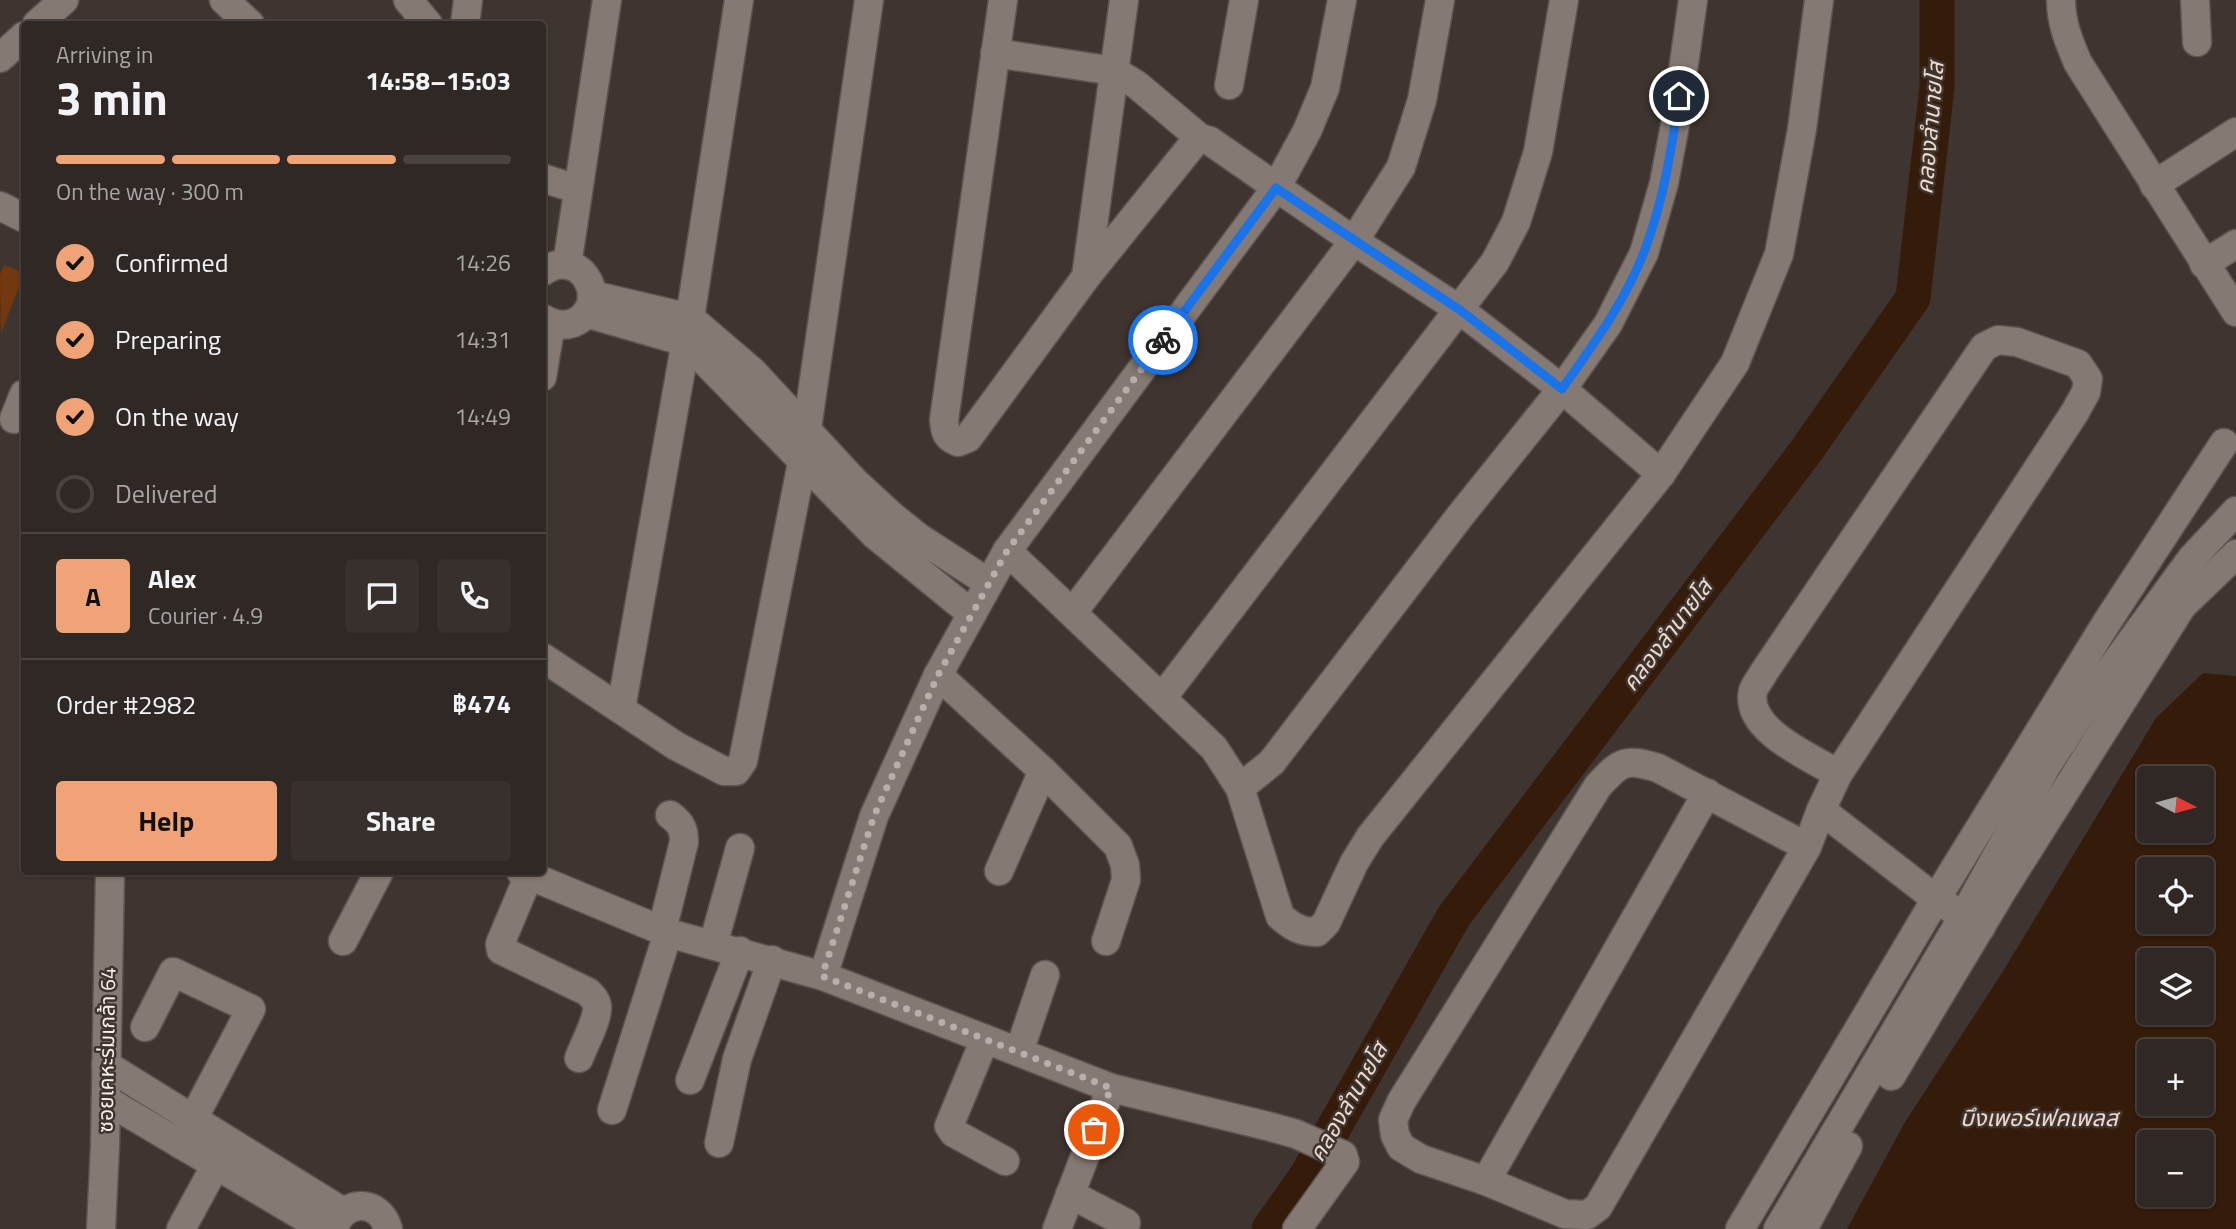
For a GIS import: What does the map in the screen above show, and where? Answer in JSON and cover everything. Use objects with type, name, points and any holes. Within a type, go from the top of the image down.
[{"type":"street","points":[[40,21],[64,0]]},
{"type":"street","points":[[408,0],[426,21]]},
{"type":"street","points":[[465,21],[468,0]]},
{"type":"street","points":[[547,320],[571,324],[589,304],[591,288],[585,275],[555,269],[577,189],[607,0]]},
{"type":"street","points":[[621,709],[688,330],[738,0]]},
{"type":"street","points":[[546,660],[676,746],[724,771],[736,771],[743,761],[802,463],[869,0]]},
{"type":"street","points":[[1003,0],[944,419],[945,433],[950,439],[958,442],[968,439],[1086,277],[1200,138]]},
{"type":"street","points":[[1086,277],[1124,0]]},
{"type":"street","points":[[1229,85],[1244,0]]},
{"type":"street","points":[[822,976],[874,816],[938,675],[1007,551],[1276,188],[1307,131],[1325,88],[1337,37],[1342,0]]},
{"type":"street","points":[[1073,612],[1354,241],[1401,167],[1422,100],[1440,0]]},
{"type":"street","points":[[1162,698],[1496,262],[1516,222],[1538,152],[1564,0]]},
{"type":"street","points":[[1240,788],[1272,762],[1460,516],[1562,389],[1608,324],[1644,253],[1669,158],[1693,0]]},
{"type":"street","points":[[1007,551],[1214,748],[1240,788],[1280,916],[1293,927],[1306,932],[1317,932],[1326,923],[1354,863],[1370,837],[1661,474],[1735,363],[1779,254],[1802,129],[1819,0]]},
{"type":"street","points":[[2061,0],[2067,38],[2078,63],[2236,312]]},
{"type":"street","points":[[2195,0],[2197,42]]},
{"type":"street","points":[[0,58],[21,39]]},
{"type":"street","points":[[995,53],[1114,71],[1137,85],[1200,138],[1210,141],[1354,241],[1460,310],[1562,389],[1661,474]]},
{"type":"street","points":[[2154,185],[2236,132]]},
{"type":"street","points":[[546,179],[577,189]]},
{"type":"street","points":[[0,206],[21,216]]},
{"type":"street","points":[[2204,264],[2236,244]]},
{"type":"street","points":[[589,304],[688,330],[753,372],[855,482],[892,516],[918,537],[989,583]]},
{"type":"street","points":[[688,330],[802,463],[875,535],[972,614]]},
{"type":"street","points":[[1807,847],[1658,768],[1634,761],[1615,767],[1598,786],[1401,1102],[1393,1120],[1395,1135],[1401,1147],[1422,1159],[1486,1181],[1565,1214],[1587,1215],[1598,1207],[1807,847],[1838,774],[2075,412],[2086,392],[2088,379],[2078,364],[2017,342],[1998,340],[1984,347],[1764,672],[1753,691],[1754,714],[1768,731],[1838,774]]},
{"type":"street","points":[[1740,1229],[1936,899],[2107,622],[2224,443]]},
{"type":"street","points":[[1803,1229],[1972,921],[2046,765],[2108,673],[2192,558],[2231,524]]},
{"type":"street","points":[[1778,1229],[1972,921],[2182,606],[2236,555]]},
{"type":"street","points":[[938,675],[1043,771],[1118,846],[1126,880],[1106,941]]},
{"type":"street","points":[[999,871],[1043,771]]},
{"type":"street","points":[[1486,1181],[1707,793]]},
{"type":"street","points":[[1821,810],[1936,899],[1972,921]]},
{"type":"street","points":[[612,1110],[665,931],[684,842],[684,830],[679,821],[670,815]]},
{"type":"street","points":[[690,1080],[726,948],[740,848]]},
{"type":"street","name":"ซอยเคหะร่มเกล้า 64","points":[[101,1229],[110,875]]},
{"type":"street","points":[[343,941],[377,875]]},
{"type":"street","points":[[524,875],[500,944],[501,950],[588,992],[594,999],[598,1005],[596,1015],[579,1058]]},
{"type":"street","points":[[530,875],[665,931],[822,976],[1111,1088],[1296,1134],[1343,1155],[1345,1162],[1297,1229]]},
{"type":"street","points":[[719,1143],[737,1059],[772,960]]},
{"type":"street","points":[[145,1027],[173,972],[250,1009],[187,1132]]},
{"type":"street","points":[[1019,1052],[1045,975]]},
{"type":"street","points":[[985,1039],[949,1126],[954,1133],[1005,1161]]},
{"type":"street","points":[[106,1065],[187,1132],[318,1218],[361,1205],[370,1206],[379,1211],[388,1229]]},
{"type":"street","points":[[1056,1229],[1111,1088]]},
{"type":"street","points":[[106,1100],[187,1132]]},
{"type":"street","points":[[181,1229],[222,1153]]},
{"type":"street","points":[[1070,1194],[1126,1223]]},
{"type":"water","name":"บึงเพอร์เฟคเพลส","points":[[2203,673],[2236,676],[2236,1229],[1847,1229],[1905,1122],[2002,973],[2156,718]]},
{"type":"building","points":[[4,265],[21,272],[21,288],[19,287],[1,333],[0,275]]},
{"type":"waterway","name":"คลองลำนายโส","points":[[1269,1229],[1307,1175],[1454,916],[1806,451],[1913,298],[1937,87],[1937,0]]},
{"type":"way so far","points":[[1094,1130],[1111,1088],[822,976],[874,816],[938,675],[1007,551],[1163,340]]},
{"type":"route","points":[[1163,340],[1276,188],[1460,310],[1562,389],[1608,324],[1644,253],[1664,183],[1679,96]]}]
